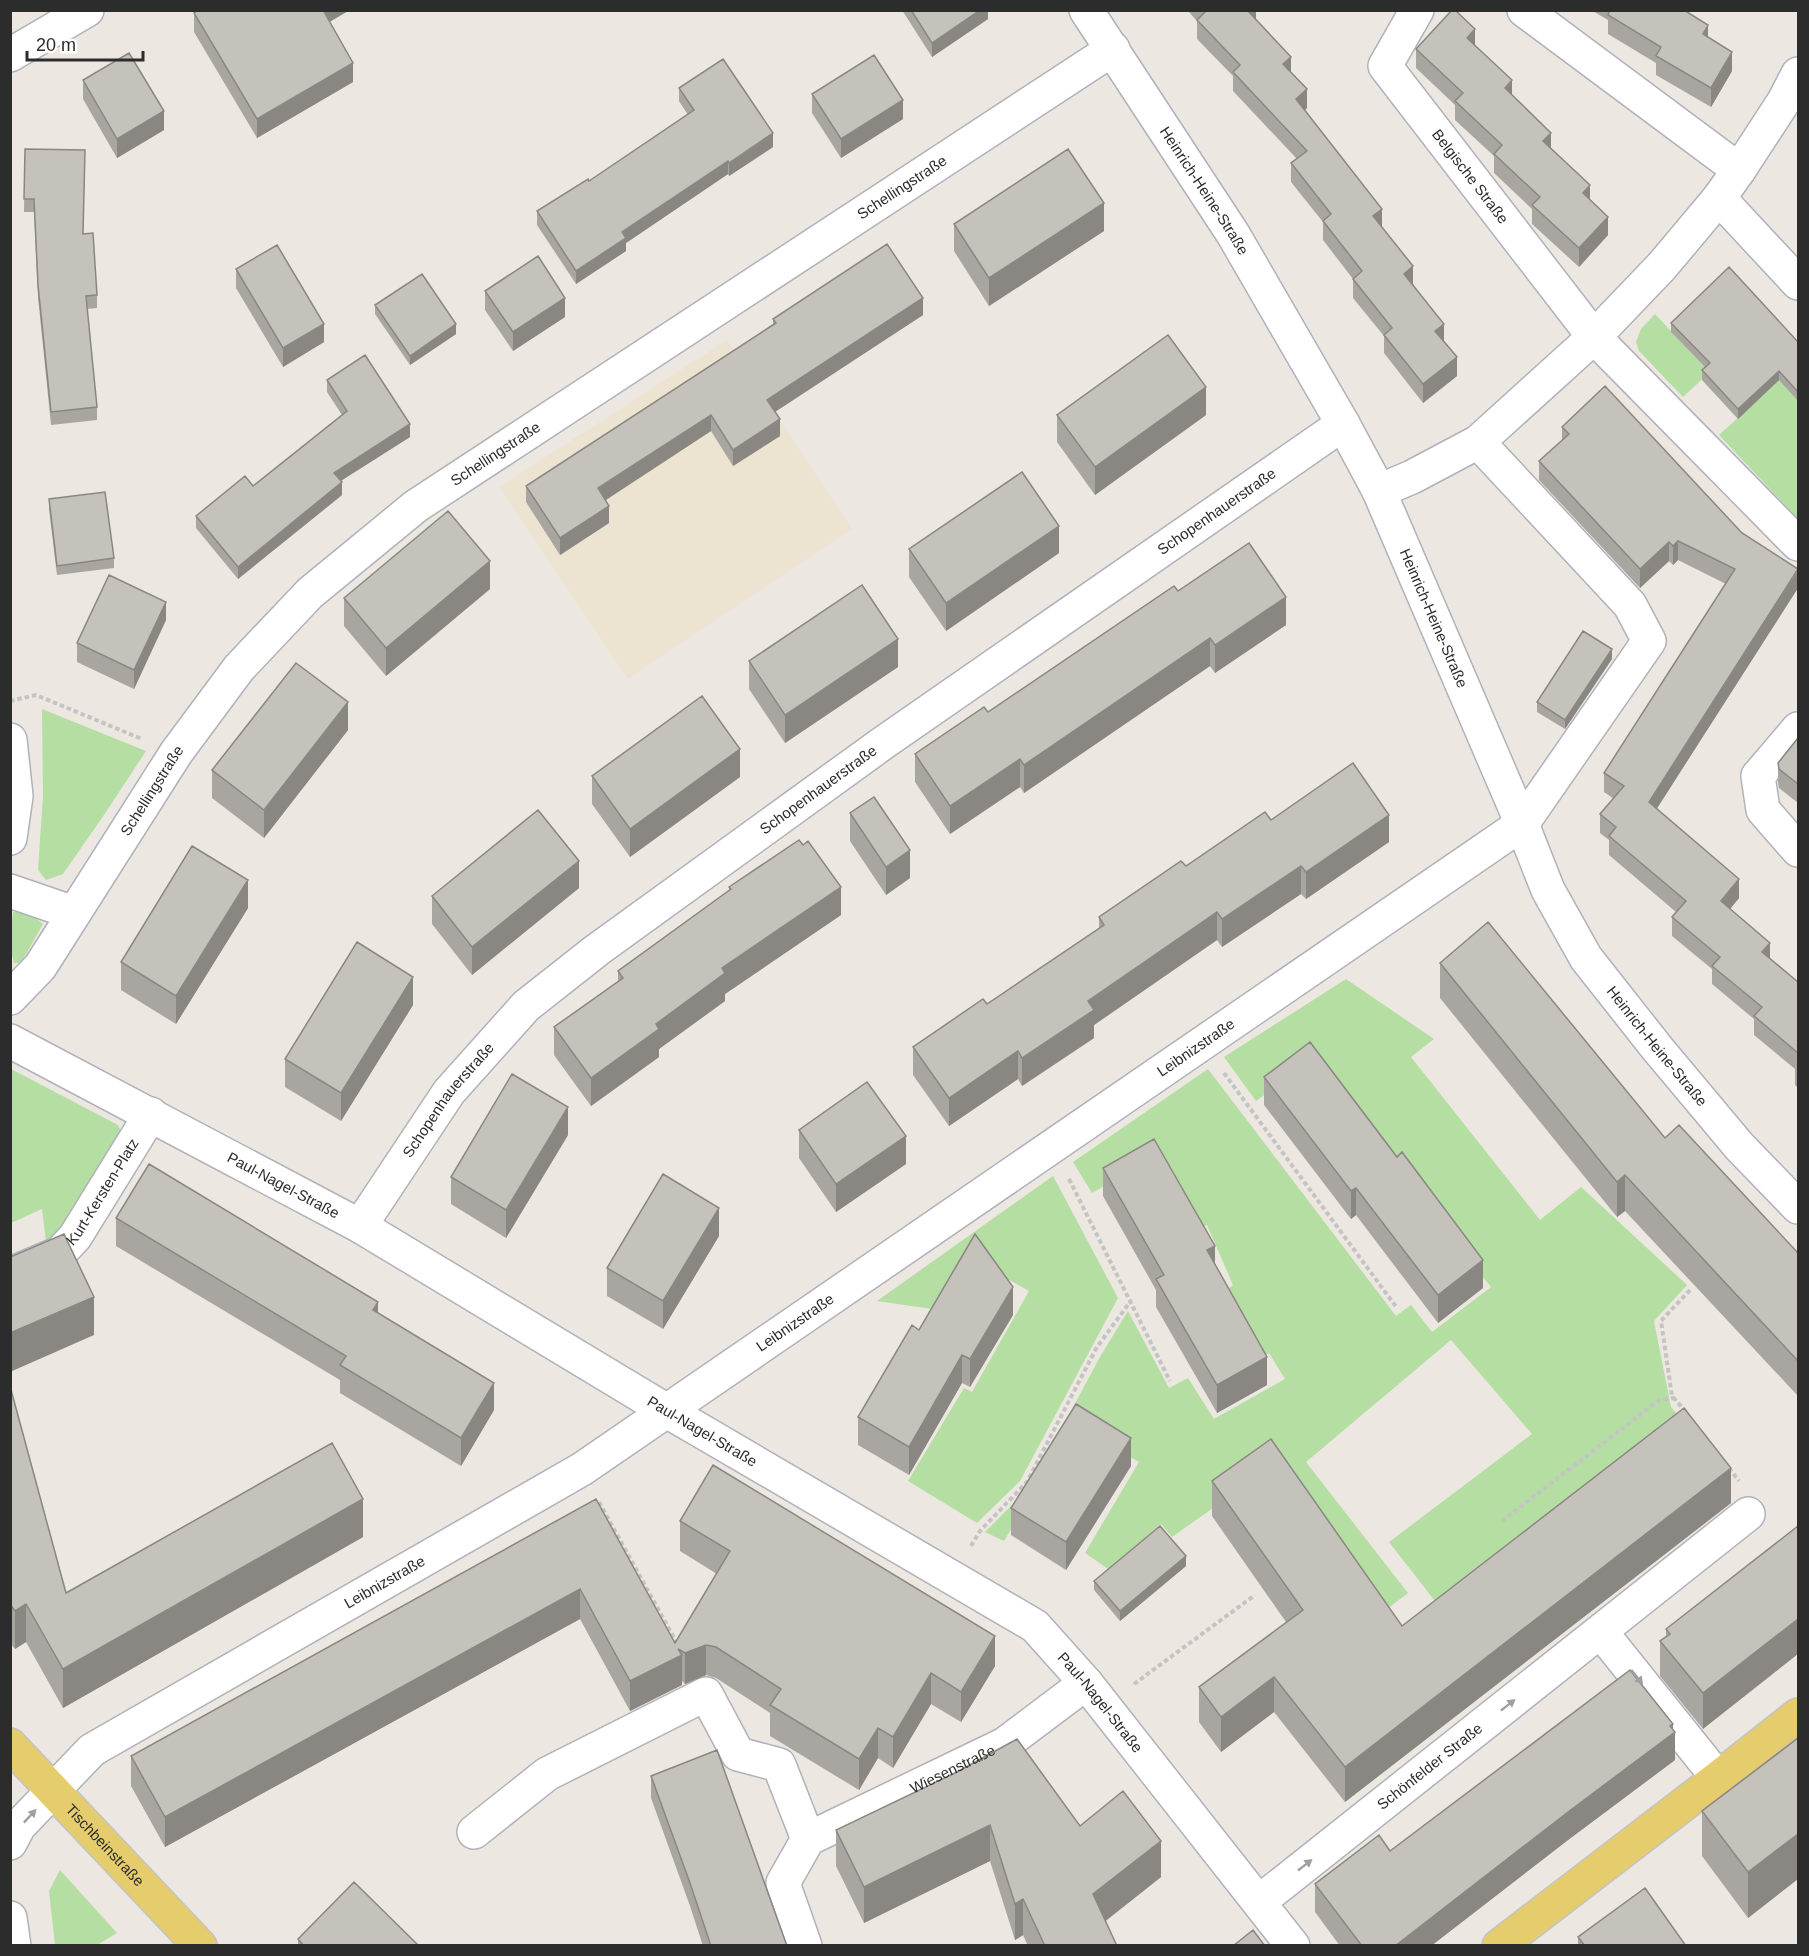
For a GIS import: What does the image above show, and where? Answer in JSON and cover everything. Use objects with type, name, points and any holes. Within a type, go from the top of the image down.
[{"type":"main road","points":[[1499,1946],[1798,1714]]},
{"type":"main road","name":"Tischbeinstraße","points":[[10,1744],[200,1946]]},
{"type":"street","points":[[10,55],[87,10]]},
{"type":"street","name":"Heinrich-Heine-Straße","points":[[1086,10],[1233,234],[1379,491],[1522,824],[1548,890],[1587,958],[1657,1048],[1739,1146],[1798,1207]]},
{"type":"street","name":"Belgische Straße","points":[[1417,10],[1385,66],[1594,337],[1798,544]]},
{"type":"street","points":[[1524,10],[1739,170]]},
{"type":"street","name":"Schellingstraße","points":[[10,998],[40,967],[176,753],[239,668],[310,593],[416,506],[1113,50]]},
{"type":"street","points":[[1379,491],[1412,477],[1478,442],[1594,337],[1662,266],[1719,198],[1784,101],[1798,74]]},
{"type":"street","points":[[1719,198],[1798,284]]},
{"type":"street","name":"Schopenhauerstraße","points":[[360,1226],[449,1092],[526,1006],[597,950],[883,742],[1343,424]]},
{"type":"street","points":[[1478,442],[1630,605],[1649,641],[1522,824]]},
{"type":"street","points":[[1798,729],[1758,776],[1763,810],[1798,850]]},
{"type":"street","points":[[10,740],[16,796],[10,838]]},
{"type":"street","name":"Leibnizstraße","points":[[10,1843],[20,1826],[92,1750],[582,1469],[1522,824]]},
{"type":"street","points":[[10,891],[74,913]]},
{"type":"street","name":"Paul-Nagel-Straße","points":[[10,1041],[152,1114],[360,1226],[667,1411],[1035,1626],[1096,1695],[1293,1946]]},
{"type":"street","name":"Kurt-Kersten-Platz","points":[[10,1274],[60,1253],[75,1237],[152,1114]]},
{"type":"street","name":"Schönfelder Straße","points":[[1259,1902],[1601,1632],[1746,1501]]},
{"type":"street","points":[[1601,1632],[1718,1778]]},
{"type":"street","points":[[474,1832],[547,1774],[706,1694],[738,1754],[778,1766],[808,1839],[783,1883],[805,1946]]},
{"type":"street","name":"Wiesenstraße","points":[[808,1839],[1005,1743],[1096,1695]]},
{"type":"street","points":[[10,1917],[14,1946]]},
{"type":"path","points":[[10,700],[36,695],[176,753]]},
{"type":"path","points":[[1202,1044],[1397,1308]]},
{"type":"path","points":[[1052,1147],[1170,1381]]},
{"type":"path","points":[[1688,1416],[1672,1396],[1661,1321],[1692,1289]]},
{"type":"path","points":[[952,1577],[980,1531],[1027,1482],[1097,1347],[1130,1302]]},
{"type":"path","points":[[1502,1521],[1658,1401],[1674,1398]]},
{"type":"path","points":[[1724,1461],[1746,1501]]},
{"type":"path","points":[[582,1469],[706,1694]]},
{"type":"path","points":[[1096,1695],[1255,1595]]},
{"type":"shaded area","points":[[727,340],[852,529],[628,679],[499,487]]},
{"type":"green space","points":[[1753,301],[1798,401],[1798,519],[1719,435],[1761,397],[1725,358],[1683,397],[1639,351],[1636,342],[1641,329],[1655,314],[1695,357]]},
{"type":"green space","points":[[42,709],[146,751],[63,874],[46,880],[38,870],[43,795]]},
{"type":"green space","points":[[27,911],[43,924],[21,963],[14,963],[10,938],[13,912]]},
{"type":"green space","points":[[1346,979],[1434,1039],[1411,1057],[1540,1220],[1581,1187],[1687,1285],[1654,1321],[1671,1407],[1691,1430],[1448,1618],[1389,1542],[1532,1434],[1451,1340],[1306,1462],[1408,1593],[1383,1612],[1274,1465],[1172,1537],[1161,1524],[1108,1569],[1085,1553],[1139,1462],[1075,1424],[1004,1541],[985,1532],[1030,1487],[1100,1357],[1128,1311],[1169,1388],[1188,1378],[1214,1419],[1285,1379],[1269,1353],[1259,1358],[1223,1294],[1233,1285],[1207,1225],[1196,1229],[1155,1157],[1092,1193],[1073,1162],[1208,1069],[1396,1316],[1411,1305],[1432,1332],[1491,1287],[1309,1062],[1256,1101],[1224,1057]]},
{"type":"green space","points":[[11,1069],[118,1125],[121,1131],[56,1238],[46,1242],[42,1209],[11,1223]]},
{"type":"green space","points":[[1053,1176],[1118,1298],[1020,1481],[977,1523],[908,1481],[964,1388],[972,1392],[1029,1291],[974,1260],[939,1310],[877,1301]]},
{"type":"green space","points":[[60,1870],[117,1933],[97,1945],[55,1945],[49,1891]]},
{"type":"building","points":[[198,10],[323,10],[353,63],[257,119],[194,13]]},
{"type":"building","points":[[911,10],[980,10],[932,43]]},
{"type":"building","points":[[1205,10],[1247,10],[1291,57],[1283,64],[1307,89],[1296,99],[1382,209],[1373,216],[1413,266],[1404,274],[1444,324],[1435,331],[1457,357],[1423,384],[1384,335],[1392,328],[1353,279],[1362,271],[1323,221],[1331,214],[1291,163],[1307,151],[1233,72],[1240,65],[1197,20]]},
{"type":"building","points":[[1452,10],[1455,10],[1475,29],[1467,38],[1512,80],[1505,88],[1551,133],[1543,141],[1590,185],[1583,193],[1608,217],[1579,248],[1532,205],[1540,197],[1494,154],[1502,145],[1455,101],[1463,93],[1416,49]]},
{"type":"building","points":[[1610,10],[1684,10],[1708,25],[1703,34],[1732,52],[1711,88],[1656,56],[1661,47],[1608,15]]},
{"type":"building","points":[[129,53],[164,111],[117,139],[83,80]]},
{"type":"building","points":[[874,55],[903,100],[841,139],[812,94]]},
{"type":"building","points":[[723,59],[773,133],[622,232],[626,238],[576,271],[537,211],[588,179],[589,181],[694,110],[679,88]]},
{"type":"building","points":[[25,149],[85,150],[83,234],[93,233],[97,295],[86,296],[97,407],[51,412],[38,285],[34,199],[24,199]]},
{"type":"building","points":[[1068,149],[1104,203],[989,278],[954,224]]},
{"type":"building","points":[[887,244],[923,298],[767,400],[780,419],[733,450],[711,415],[598,488],[609,506],[560,538],[526,486],[776,323],[773,319]]},
{"type":"building","points":[[277,245],[324,324],[283,348],[236,269]]},
{"type":"building","points":[[538,256],[565,298],[513,332],[485,291]]},
{"type":"building","points":[[1729,267],[1798,342],[1798,392],[1779,371],[1738,409],[1702,370],[1710,363],[1671,323]]},
{"type":"building","points":[[422,274],[456,324],[410,356],[375,305]]},
{"type":"building","points":[[1168,335],[1206,387],[1095,467],[1057,415]]},
{"type":"building","points":[[365,355],[410,424],[334,473],[342,482],[238,567],[196,516],[245,476],[253,486],[347,411],[327,380]]},
{"type":"building","points":[[1605,386],[1742,533],[1798,569],[1649,802],[1739,879],[1721,901],[1770,943],[1762,952],[1798,982],[1798,1053],[1754,1016],[1762,1007],[1712,966],[1720,957],[1672,917],[1686,901],[1609,836],[1616,827],[1600,814],[1624,786],[1604,773],[1735,569],[1678,541],[1673,546],[1669,542],[1640,569],[1539,461],[1569,434],[1562,427]]},
{"type":"building","points":[[1022,472],[1059,526],[946,603],[909,549]]},
{"type":"building","points":[[105,492],[114,558],[57,566],[49,499]]},
{"type":"building","points":[[448,511],[490,561],[386,648],[344,598]]},
{"type":"building","points":[[1249,543],[1286,597],[1215,645],[1210,638],[1024,765],[1020,759],[950,806],[915,754],[984,707],[988,712],[1174,586],[1178,591]]},
{"type":"building","points":[[109,575],[166,602],[134,670],[77,643]]},
{"type":"building","points":[[862,585],[898,639],[785,715],[749,661]]},
{"type":"building","points":[[1583,631],[1612,649],[1565,720],[1537,702]]},
{"type":"building","points":[[296,663],[348,702],[264,810],[212,770]]},
{"type":"building","points":[[702,696],[740,749],[630,829],[592,776]]},
{"type":"building","points":[[1798,738],[1798,784],[1779,769],[1778,763]]},
{"type":"building","points":[[1353,763],[1389,815],[1306,872],[1301,866],[1222,919],[1217,912],[1088,1001],[1094,1010],[1022,1058],[1018,1051],[949,1098],[913,1047],[983,999],[987,1004],[1104,925],[1099,917],[1181,861],[1186,866],[1265,812],[1271,820]]},
{"type":"building","points":[[874,797],[910,850],[886,867],[850,813]]},
{"type":"building","points":[[538,810],[579,861],[472,947],[432,896]]},
{"type":"building","points":[[799,840],[803,845],[808,841],[841,887],[722,968],[725,973],[656,1024],[659,1029],[591,1078],[554,1027],[623,978],[618,971],[731,889],[729,887]]},
{"type":"building","points":[[192,846],[248,880],[176,996],[121,962]]},
{"type":"building","points":[[1488,922],[1665,1138],[1679,1125],[1798,1253],[1798,1361],[1625,1175],[1617,1182],[1440,963]]},
{"type":"building","points":[[357,942],[413,977],[341,1093],[285,1059]]},
{"type":"building","points":[[1310,1042],[1397,1157],[1402,1152],[1483,1260],[1438,1295],[1356,1188],[1351,1191],[1264,1077]]},
{"type":"building","points":[[512,1074],[568,1107],[506,1210],[451,1177]]},
{"type":"building","points":[[867,1082],[906,1136],[836,1184],[799,1130]]},
{"type":"building","points":[[1154,1139],[1215,1246],[1207,1250],[1267,1357],[1217,1385],[1156,1279],[1164,1275],[1103,1168]]},
{"type":"building","points":[[149,1164],[378,1302],[373,1310],[494,1383],[461,1438],[340,1365],[346,1356],[116,1218]]},
{"type":"building","points":[[663,1174],[719,1208],[663,1301],[607,1268]]},
{"type":"building","points":[[64,1234],[94,1297],[10,1333],[10,1257]]},
{"type":"building","points":[[975,1234],[1013,1287],[970,1359],[962,1355],[909,1447],[858,1417],[912,1325],[919,1330]]},
{"type":"building","points":[[10,1386],[66,1593],[332,1443],[363,1499],[63,1669],[26,1604],[15,1611],[10,1604]]},
{"type":"building","points":[[1076,1404],[1131,1438],[1066,1542],[1011,1508]]},
{"type":"building","points":[[1684,1408],[1731,1468],[1345,1767],[1274,1677],[1221,1717],[1199,1687],[1303,1610],[1212,1481],[1271,1439],[1402,1626]]},
{"type":"building","points":[[713,1465],[995,1636],[961,1692],[931,1673],[893,1737],[878,1728],[859,1759],[770,1705],[781,1689],[716,1647],[706,1645],[685,1653],[678,1649],[682,1655],[630,1681],[580,1589],[165,1817],[131,1756],[596,1499],[675,1643],[730,1551],[680,1521]]},
{"type":"building","points":[[1160,1526],[1186,1556],[1120,1611],[1094,1581]]},
{"type":"building","points":[[1798,1526],[1798,1619],[1703,1693],[1660,1641],[1670,1634],[1666,1629]]},
{"type":"building","points":[[1630,1670],[1673,1724],[1670,1726],[1675,1732],[1395,1946],[1362,1946],[1315,1884],[1379,1835],[1390,1851]]},
{"type":"building","points":[[1798,1738],[1798,1834],[1748,1872],[1702,1811]]},
{"type":"building","points":[[1017,1739],[1080,1826],[1123,1791],[1161,1841],[1093,1894],[1117,1946],[1045,1946],[1023,1899],[1015,1904],[990,1825],[864,1887],[836,1830],[957,1772]]},
{"type":"building","points":[[717,1750],[787,1946],[711,1946],[651,1776]]},
{"type":"building","points":[[354,1882],[419,1946],[304,1946],[298,1939]]},
{"type":"building","points":[[1645,1888],[1686,1946],[1585,1946],[1578,1937]]},
{"type":"building","points":[[1253,1930],[1265,1946],[1233,1946]]}]
